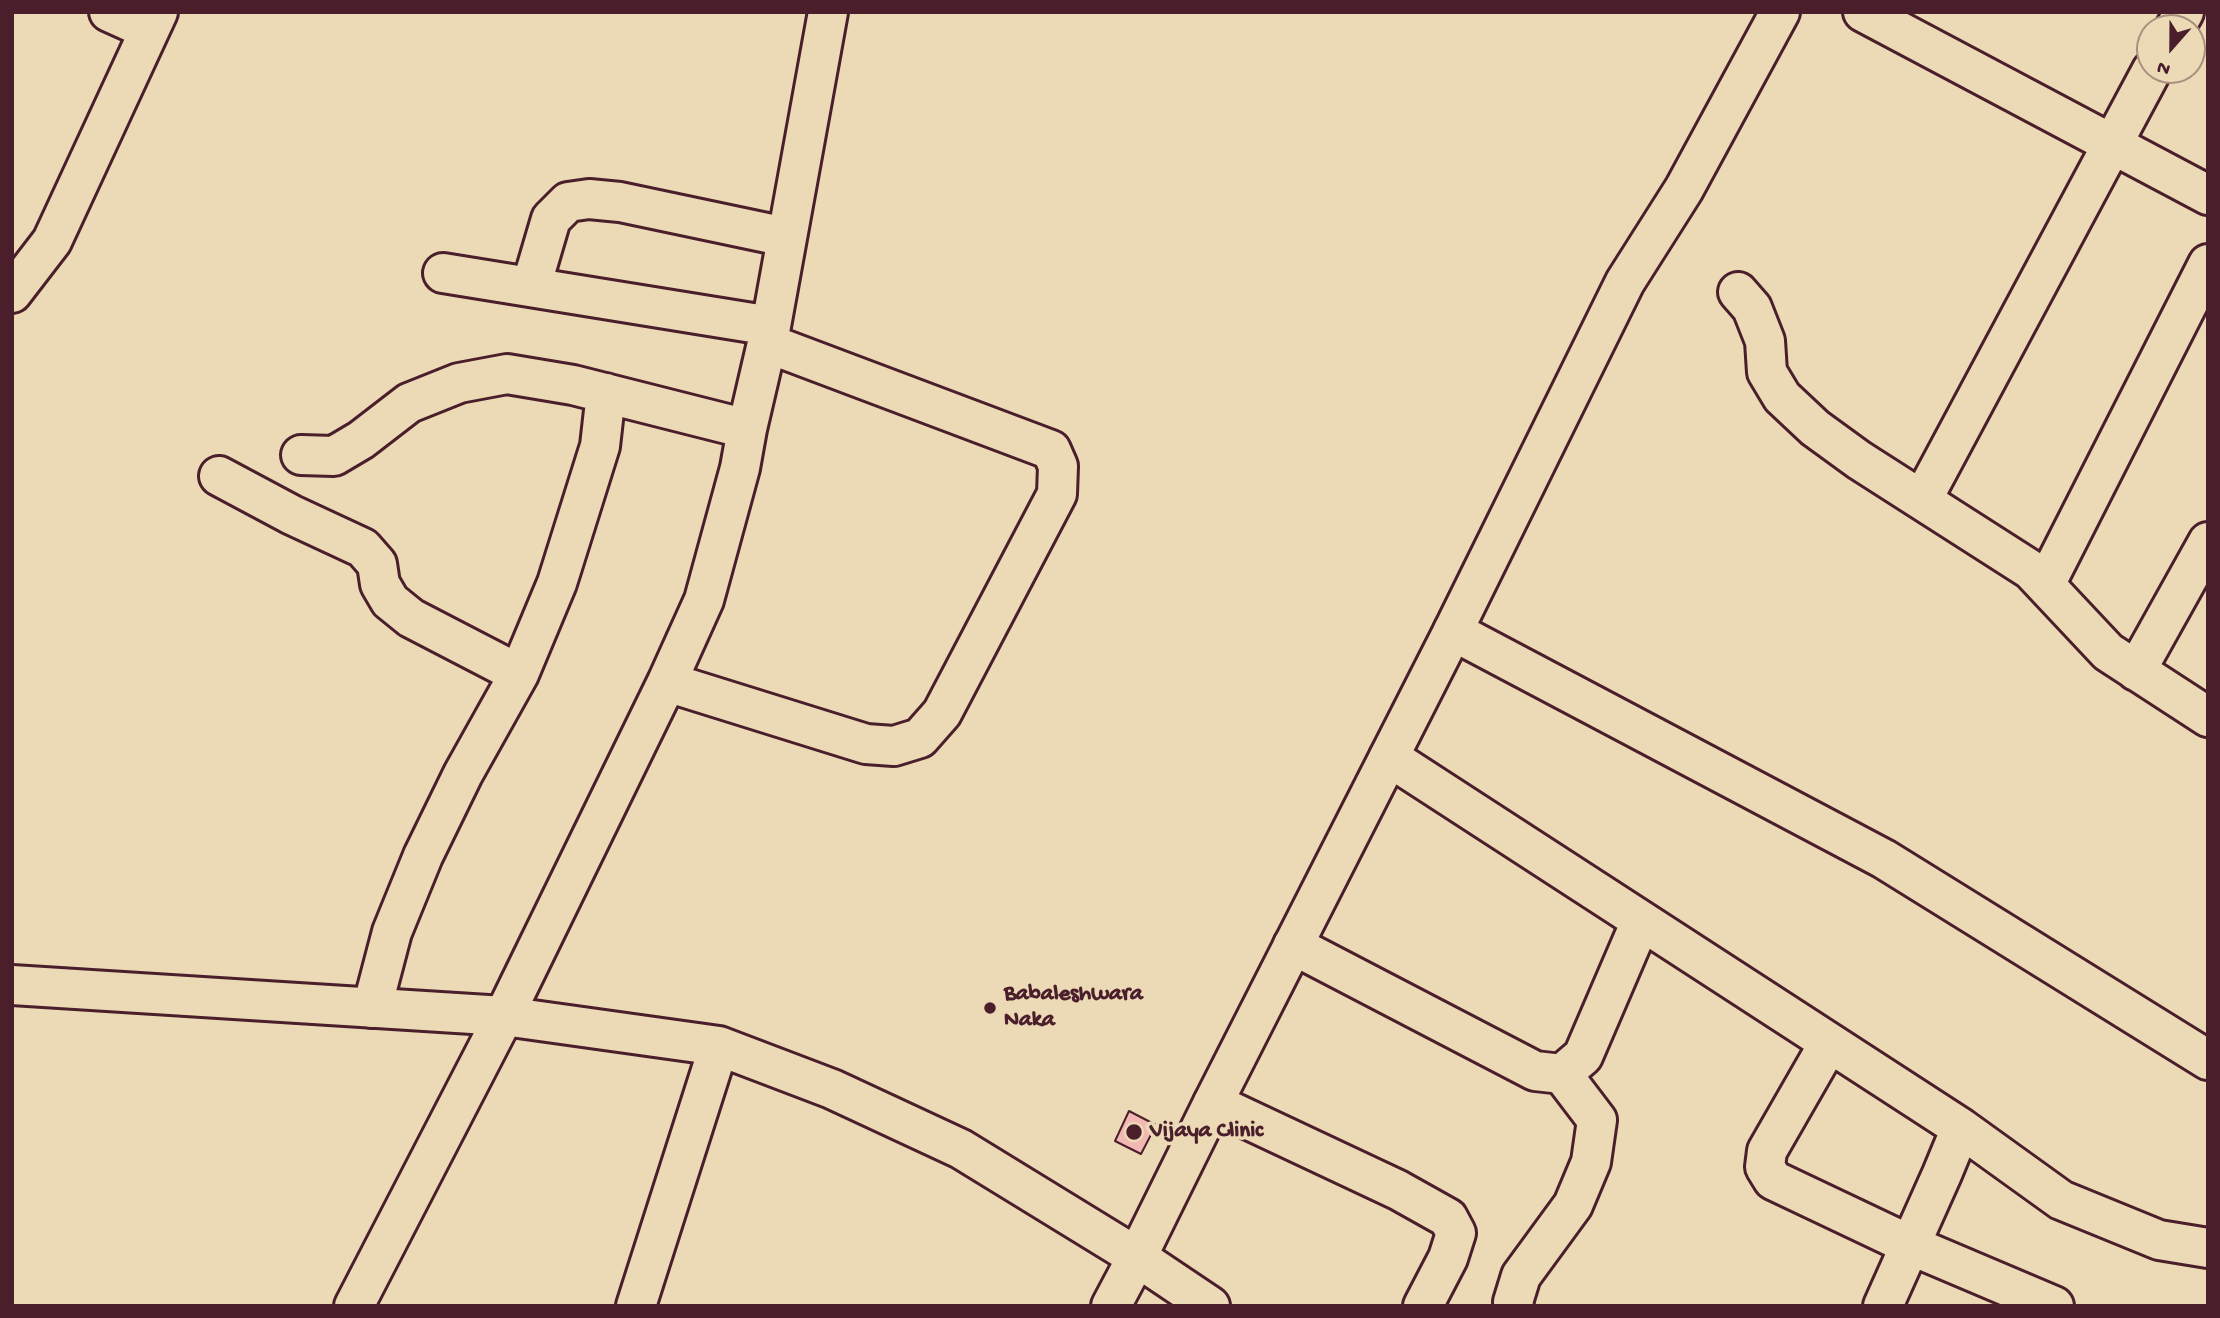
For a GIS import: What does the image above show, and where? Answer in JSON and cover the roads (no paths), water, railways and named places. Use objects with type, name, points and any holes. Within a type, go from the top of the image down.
[{"type":"street","points":[[12,293],[52,241],[153,21],[108,12]]},
{"type":"street","points":[[354,1306],[505,1016],[705,600],[740,468],[769,334],[828,12]]},
{"type":"street","points":[[1111,1306],[1453,631],[1625,282],[1684,189],[1780,12]]},
{"type":"street","points":[[1863,12],[2208,195]]},
{"type":"street","points":[[1922,500],[2144,84]]},
{"type":"street","points":[[531,287],[551,219],[568,201],[589,199],[620,202],[786,237]]},
{"type":"street","points":[[2045,585],[2208,264]]},
{"type":"street","points":[[443,272],[769,334],[1051,450],[1058,467],[1057,494],[942,713],[920,738],[894,746],[866,744],[667,682]]},
{"type":"street","points":[[1738,292],[1752,309],[1765,341],[1766,372],[1782,397],[1815,428],[1858,460],[2031,570],[2108,652],[2208,717]]},
{"type":"street","points":[[301,454],[334,456],[361,440],[409,403],[459,383],[507,374],[573,385],[747,429]]},
{"type":"street","points":[[372,1008],[392,932],[423,856],[463,774],[519,674],[557,583],[600,446],[606,393]]},
{"type":"street","points":[[219,476],[292,515],[363,548],[377,564],[380,584],[390,601],[411,618],[519,674]]},
{"type":"street","points":[[2136,671],[2208,542]]},
{"type":"street","points":[[1453,631],[1884,859],[2208,1060]]},
{"type":"street","points":[[1389,757],[1961,1128],[2061,1200],[2159,1240],[2208,1248]]},
{"type":"street","points":[[1562,1074],[1583,1056],[1641,921]]},
{"type":"street","points":[[1293,945],[1535,1071],[1562,1074],[1597,1120],[1591,1162],[1573,1205],[1521,1276],[1514,1306]]},
{"type":"street","points":[[12,985],[505,1016],[719,1045],[832,1088],[961,1149],[1137,1257],[1210,1306]]},
{"type":"street","points":[[1829,1043],[1767,1151],[1765,1167],[1773,1180],[1910,1245],[2054,1306]]},
{"type":"street","points":[[636,1306],[719,1045]]},
{"type":"street","points":[[1213,1103],[1398,1190],[1448,1218],[1456,1233],[1448,1258],[1423,1306]]},
{"type":"street","points":[[1882,1306],[1961,1128]]},
{"type":"place","name":"Babaleshwara Naka","points":[[990,1008]]},
{"type":"place","name":"Vijaya Clinic","points":[[1134,1132]]}]
